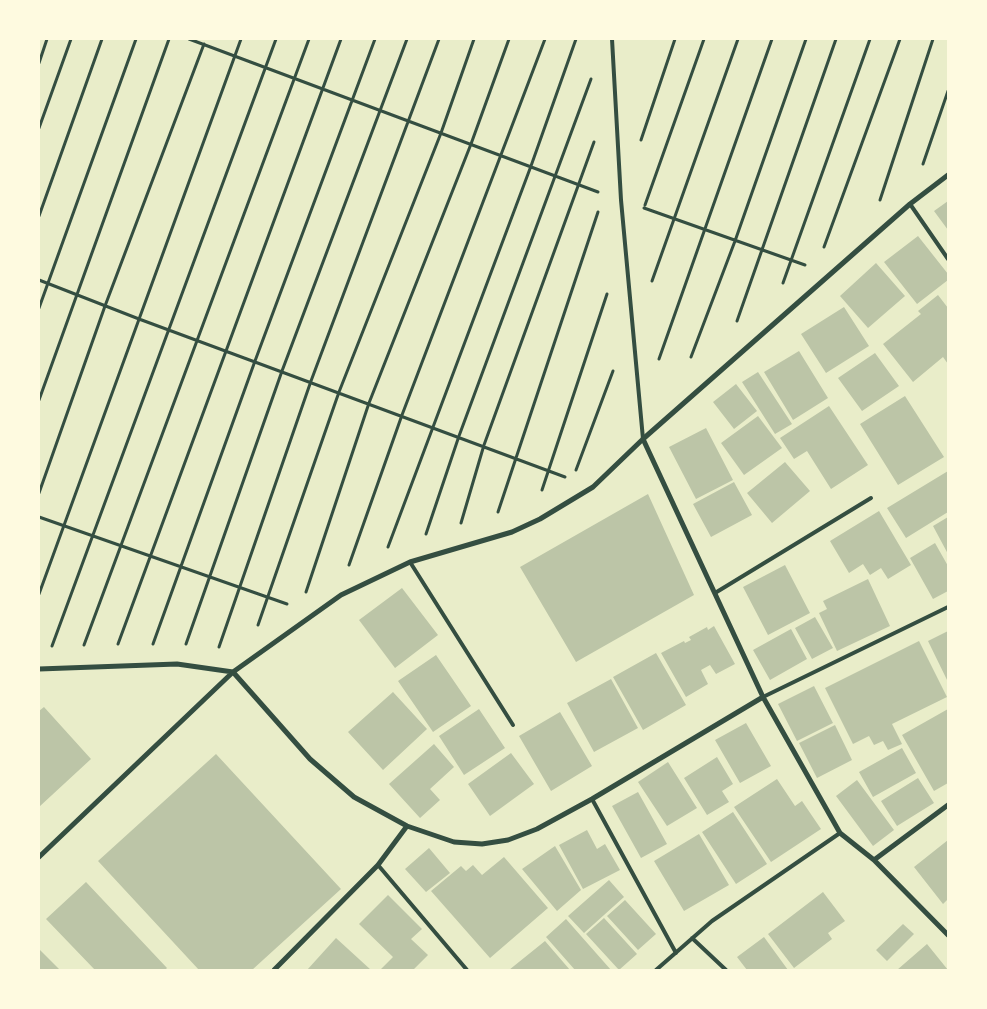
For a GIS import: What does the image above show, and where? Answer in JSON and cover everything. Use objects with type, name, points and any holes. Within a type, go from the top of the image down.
[{"type":"street","points":[[39,858],[233,672],[341,595],[410,562],[504,534],[540,518],[594,487],[643,439],[910,204],[948,174]]},
{"type":"street","points":[[643,439],[763,697],[840,833],[874,860],[948,935]]},
{"type":"street","points":[[39,669],[177,664],[233,672],[310,759],[354,797],[407,826],[454,842],[482,844],[508,840],[537,829],[592,799],[763,697]]},
{"type":"street","points":[[874,860],[948,806]]},
{"type":"street","points":[[274,970],[378,865],[407,826]]},
{"type":"lane","points":[[612,39],[621,200],[643,439]]},
{"type":"lane","points":[[910,204],[948,259]]},
{"type":"lane","points":[[715,593],[871,498]]},
{"type":"lane","points":[[410,562],[513,725]]},
{"type":"lane","points":[[763,697],[948,606]]},
{"type":"lane","points":[[592,799],[676,953]]},
{"type":"lane","points":[[656,970],[712,920],[840,833]]},
{"type":"lane","points":[[378,865],[467,970]]},
{"type":"lane","points":[[692,938],[726,970]]},
{"type":"path","points":[[39,62],[48,39]]},
{"type":"path","points":[[39,128],[71,39]]},
{"type":"path","points":[[39,216],[102,39]]},
{"type":"path","points":[[39,308],[136,39]]},
{"type":"path","points":[[39,400],[169,39]]},
{"type":"path","points":[[189,39],[604,194],[830,274]]},
{"type":"path","points":[[39,594],[241,39]]},
{"type":"path","points":[[52,648],[276,39]]},
{"type":"path","points":[[81,654],[309,39]]},
{"type":"path","points":[[115,653],[341,39]]},
{"type":"path","points":[[152,646],[255,361],[375,39]]},
{"type":"path","points":[[184,652],[282,371],[407,39]]},
{"type":"path","points":[[216,656],[311,381],[410,121],[439,39]]},
{"type":"path","points":[[255,635],[340,392],[441,132],[474,39]]},
{"type":"path","points":[[303,599],[369,403],[509,39]]},
{"type":"path","points":[[348,568],[402,415],[545,39]]},
{"type":"path","points":[[386,552],[531,166],[576,39]]},
{"type":"path","points":[[640,143],[675,39]]},
{"type":"path","points":[[644,208],[704,39]]},
{"type":"path","points":[[649,290],[738,39]]},
{"type":"path","points":[[656,365],[772,39]]},
{"type":"path","points":[[691,357],[735,241],[806,39]]},
{"type":"path","points":[[737,321],[836,39]]},
{"type":"path","points":[[782,286],[870,39]]},
{"type":"path","points":[[816,269],[900,39]]},
{"type":"path","points":[[878,206],[933,39]]},
{"type":"path","points":[[39,493],[105,306],[204,44]]},
{"type":"path","points":[[426,536],[459,436],[592,75]]},
{"type":"path","points":[[920,172],[948,92]]},
{"type":"path","points":[[460,528],[484,445],[580,184]]},
{"type":"path","points":[[497,517],[604,194]]},
{"type":"path","points":[[39,280],[168,330],[311,381],[572,479],[615,368]]},
{"type":"path","points":[[548,471],[610,285]]},
{"type":"path","points":[[39,518],[292,606]]},
{"type":"building","points":[[948,201],[948,230],[934,211]]},
{"type":"building","points":[[918,236],[948,274],[948,280],[917,304],[884,262]]},
{"type":"building","points":[[876,263],[905,296],[868,328],[840,296]]},
{"type":"building","points":[[938,295],[948,308],[948,364],[943,357],[913,382],[883,344],[921,314],[918,311]]},
{"type":"building","points":[[844,307],[869,346],[826,373],[801,334]]},
{"type":"building","points":[[799,351],[828,398],[793,420],[764,372]]},
{"type":"building","points":[[875,353],[899,386],[862,411],[838,378]]},
{"type":"building","points":[[758,372],[792,424],[775,434],[742,382]]},
{"type":"building","points":[[736,384],[757,411],[734,429],[713,402]]},
{"type":"building","points":[[905,396],[944,457],[898,485],[860,424]]},
{"type":"building","points":[[829,406],[868,465],[831,489],[807,451],[794,459],[780,438]]},
{"type":"building","points":[[758,416],[782,448],[744,475],[721,443]]},
{"type":"building","points":[[706,428],[733,480],[696,499],[669,447]]},
{"type":"building","points":[[785,462],[810,491],[772,523],[747,493]]},
{"type":"building","points":[[948,471],[948,512],[906,538],[887,508]]},
{"type":"building","points":[[734,482],[752,515],[711,537],[693,504]]},
{"type":"building","points":[[648,494],[694,595],[576,662],[520,567]]},
{"type":"building","points":[[879,511],[911,565],[888,579],[881,568],[870,575],[863,564],[849,573],[830,541]]},
{"type":"building","points":[[948,517],[948,554],[933,526]]},
{"type":"building","points":[[935,543],[948,566],[948,591],[933,599],[910,558]]},
{"type":"building","points":[[785,565],[810,613],[768,635],[743,587]]},
{"type":"building","points":[[868,579],[890,626],[837,651],[819,613],[827,609],[823,601]]},
{"type":"building","points":[[402,588],[438,635],[395,668],[359,620]]},
{"type":"building","points":[[815,617],[833,648],[812,659],[795,628]]},
{"type":"building","points":[[714,626],[735,664],[716,674],[710,665],[701,670],[708,684],[686,697],[661,653],[684,641],[685,643],[691,640],[689,637],[707,627],[708,630]]},
{"type":"building","points":[[791,629],[807,659],[770,680],[753,650]]},
{"type":"building","points":[[948,631],[948,682],[928,641]]},
{"type":"building","points":[[919,641],[947,697],[892,724],[902,744],[888,750],[883,741],[874,745],[869,736],[853,744],[825,688]]},
{"type":"building","points":[[656,653],[686,705],[643,730],[613,677]]},
{"type":"building","points":[[436,655],[471,706],[433,732],[398,681]]},
{"type":"building","points":[[611,679],[638,728],[594,752],[567,703]]},
{"type":"building","points":[[814,686],[833,723],[797,741],[778,704]]},
{"type":"building","points":[[393,692],[427,729],[383,770],[348,732]]},
{"type":"building","points":[[44,707],[91,759],[39,807],[39,711]]},
{"type":"building","points":[[479,709],[505,748],[464,775],[439,736]]},
{"type":"building","points":[[948,709],[948,783],[934,791],[902,735]]},
{"type":"building","points":[[560,712],[592,766],[551,791],[519,736]]},
{"type":"building","points":[[746,723],[771,766],[740,783],[715,740]]},
{"type":"building","points":[[835,725],[852,760],[817,778],[799,743]]},
{"type":"building","points":[[434,744],[454,767],[430,789],[440,800],[420,818],[389,784]]},
{"type":"building","points":[[902,748],[916,773],[873,797],[859,772]]},
{"type":"building","points":[[511,753],[534,784],[490,816],[468,784]]},
{"type":"building","points":[[216,754],[341,889],[252,970],[199,970],[98,861]]},
{"type":"building","points":[[717,757],[733,784],[722,791],[729,802],[707,815],[684,778]]},
{"type":"building","points":[[668,762],[697,808],[667,826],[638,782]]},
{"type":"building","points":[[918,778],[934,803],[897,826],[881,801]]},
{"type":"building","points":[[777,779],[795,806],[802,801],[821,829],[771,862],[734,807]]},
{"type":"building","points":[[857,780],[894,830],[873,846],[836,796]]},
{"type":"building","points":[[638,792],[667,844],[641,858],[612,806]]},
{"type":"building","points":[[733,812],[767,864],[736,884],[702,832]]},
{"type":"building","points":[[587,830],[597,849],[605,844],[620,870],[583,889],[559,845]]},
{"type":"building","points":[[699,834],[729,885],[684,911],[654,861]]},
{"type":"building","points":[[948,840],[948,899],[943,904],[914,867]]},
{"type":"building","points":[[555,846],[581,890],[557,911],[522,869]]},
{"type":"building","points":[[429,848],[450,873],[426,892],[405,869]]},
{"type":"building","points":[[504,857],[548,908],[490,958],[431,891],[461,866],[466,871],[473,865],[482,875]]},
{"type":"building","points":[[609,880],[624,897],[584,933],[568,916]]},
{"type":"building","points":[[86,882],[167,968],[165,970],[95,970],[46,919]]},
{"type":"building","points":[[823,892],[845,921],[828,933],[832,939],[794,968],[768,934]]},
{"type":"building","points":[[388,895],[422,929],[411,939],[428,955],[413,970],[380,970],[393,957],[359,924]]},
{"type":"building","points":[[625,900],[656,934],[638,950],[607,916]]},
{"type":"building","points":[[604,918],[637,954],[619,970],[586,934]]},
{"type":"building","points":[[566,919],[611,970],[575,970],[546,937]]},
{"type":"building","points":[[903,924],[914,934],[887,961],[876,950]]},
{"type":"building","points":[[764,937],[788,970],[747,970],[737,957]]},
{"type":"building","points":[[336,938],[371,970],[307,970]]},
{"type":"building","points":[[545,941],[570,970],[509,970]]},
{"type":"building","points":[[927,944],[948,970],[897,970]]},
{"type":"building","points":[[39,949],[60,970],[39,970]]}]
